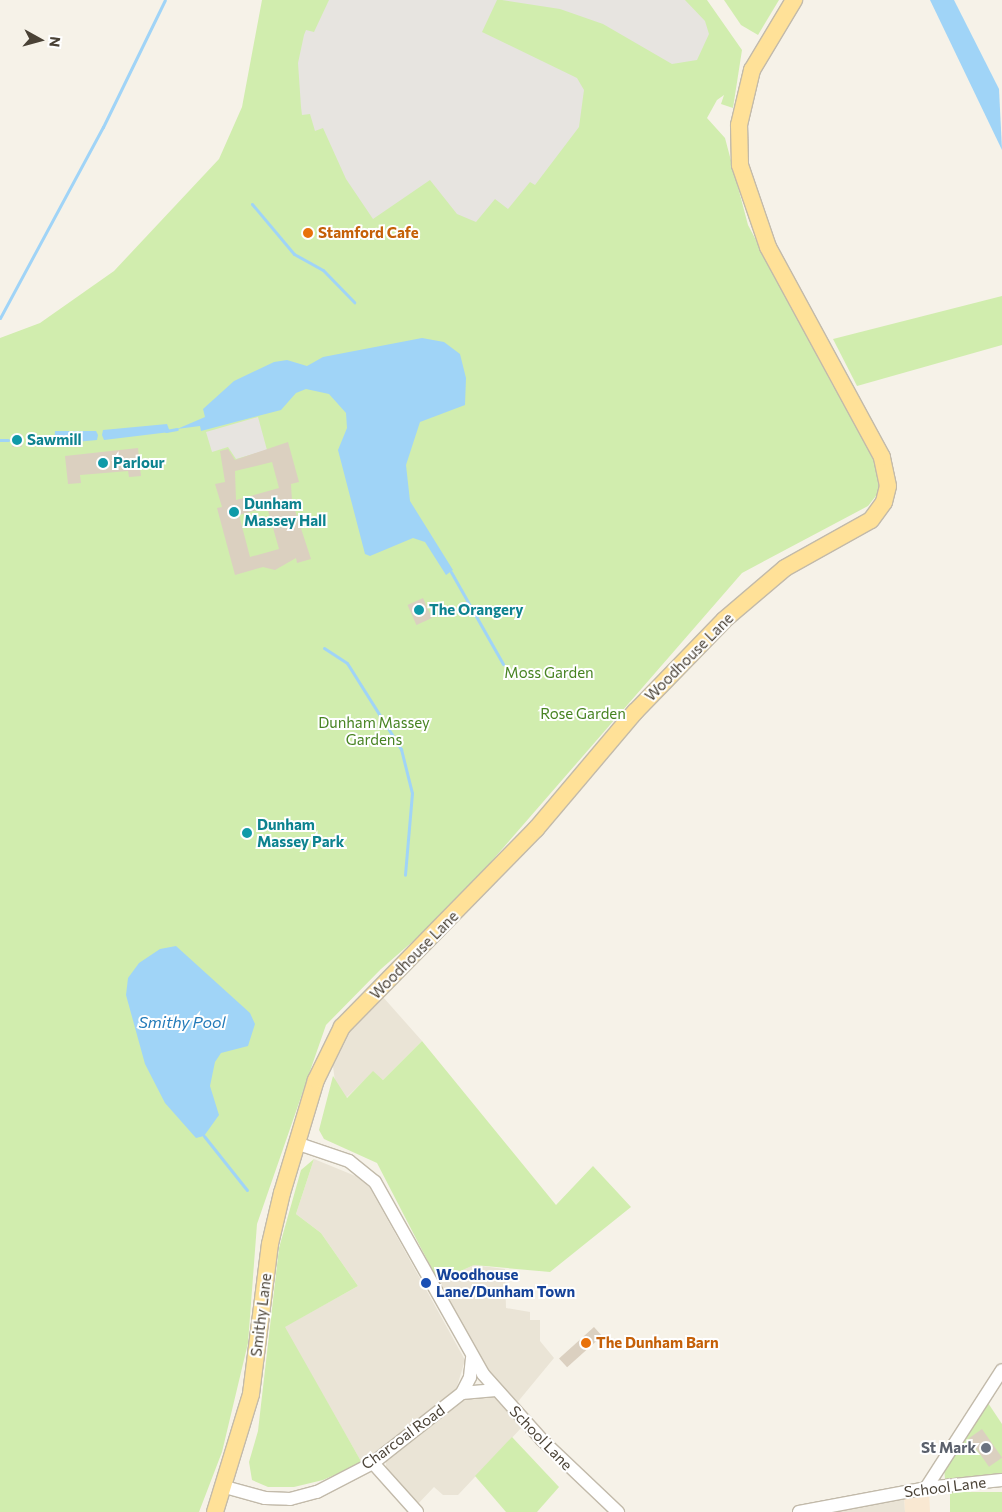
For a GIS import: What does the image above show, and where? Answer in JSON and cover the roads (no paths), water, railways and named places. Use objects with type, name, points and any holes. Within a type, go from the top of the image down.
[{"type":"main road","name":"Woodhouse Lane","points":[[296,1143],[316,1080],[342,1026],[536,829],[634,712],[724,620],[785,568],[871,520],[884,502],[888,486],[882,457],[768,247],[740,165],[739,126],[752,70],[794,0]]},
{"type":"main road","name":"Smithy Lane","points":[[225,1487],[251,1394],[270,1244],[296,1143]]},
{"type":"main road","points":[[215,1512],[225,1487]]},
{"type":"street","points":[[296,1143],[349,1161],[374,1182],[472,1358],[470,1377],[462,1393]]},
{"type":"street","name":"School Lane","points":[[472,1358],[496,1390],[618,1512]]},
{"type":"street","points":[[926,1488],[1002,1370]]},
{"type":"street","points":[[462,1393],[496,1390]]},
{"type":"street","name":"Charcoal Road","points":[[225,1487],[264,1498],[290,1499],[317,1492],[373,1462],[462,1393]]},
{"type":"street","points":[[373,1462],[418,1512]]},
{"type":"street","name":"School Lane","points":[[800,1512],[926,1488],[1002,1480]]},
{"type":"water","points":[[930,0],[954,0],[999,89],[1002,150]]},
{"type":"water","points":[[422,338],[444,342],[460,354],[466,378],[465,405],[420,422],[406,465],[410,501],[453,570],[446,575],[425,542],[413,538],[370,556],[365,554],[338,450],[347,428],[346,413],[329,394],[306,389],[296,393],[281,410],[201,431],[200,426],[177,429],[205,417],[203,409],[234,381],[274,362],[287,360],[307,366],[323,357]]},
{"type":"water","points":[[167,424],[170,432],[104,440],[102,435],[103,430]]},
{"type":"water","points":[[55,431],[96,431],[98,435],[97,440],[54,444]]},
{"type":"water","name":"Smithy Pool","points":[[176,946],[250,1013],[255,1024],[248,1046],[221,1053],[215,1062],[210,1086],[219,1115],[204,1136],[196,1138],[165,1103],[145,1064],[126,995],[128,978],[139,963],[160,949]]},
{"type":"waterway","points":[[0,318],[103,127],[165,0]]},
{"type":"waterway","points":[[252,204],[294,254],[323,270],[354,302]]},
{"type":"waterway","points":[[166,431],[177,429]]},
{"type":"waterway","points":[[39,439],[58,438]]},
{"type":"waterway","points":[[0,440],[8,440]]},
{"type":"waterway","points":[[451,572],[503,664]]},
{"type":"waterway","points":[[324,648],[347,663],[401,749],[412,793],[405,875]]},
{"type":"waterway","points":[[204,1136],[247,1190]]},
{"type":"place","name":"Stamford Cafe","points":[[308,233]]},
{"type":"place","name":"Sawmill","points":[[17,440]]},
{"type":"place","name":"Parlour","points":[[103,463]]},
{"type":"place","name":"Dunham Massey Hall","points":[[234,512]]},
{"type":"place","name":"The Orangery","points":[[419,610]]},
{"type":"place","name":"Dunham Massey Park","points":[[247,833]]},
{"type":"place","name":"Woodhouse Lane/Dunham Town","points":[[426,1283]]},
{"type":"place","name":"The Dunham Barn","points":[[586,1343]]},
{"type":"place","name":"St Mark","points":[[986,1448]]},
{"type":"park label","name":"Moss Garden","points":[[549,673]]},
{"type":"park label","name":"Rose Garden","points":[[583,714]]},
{"type":"park label","name":"Dunham Massey Gardens","points":[[374,730]]}]
